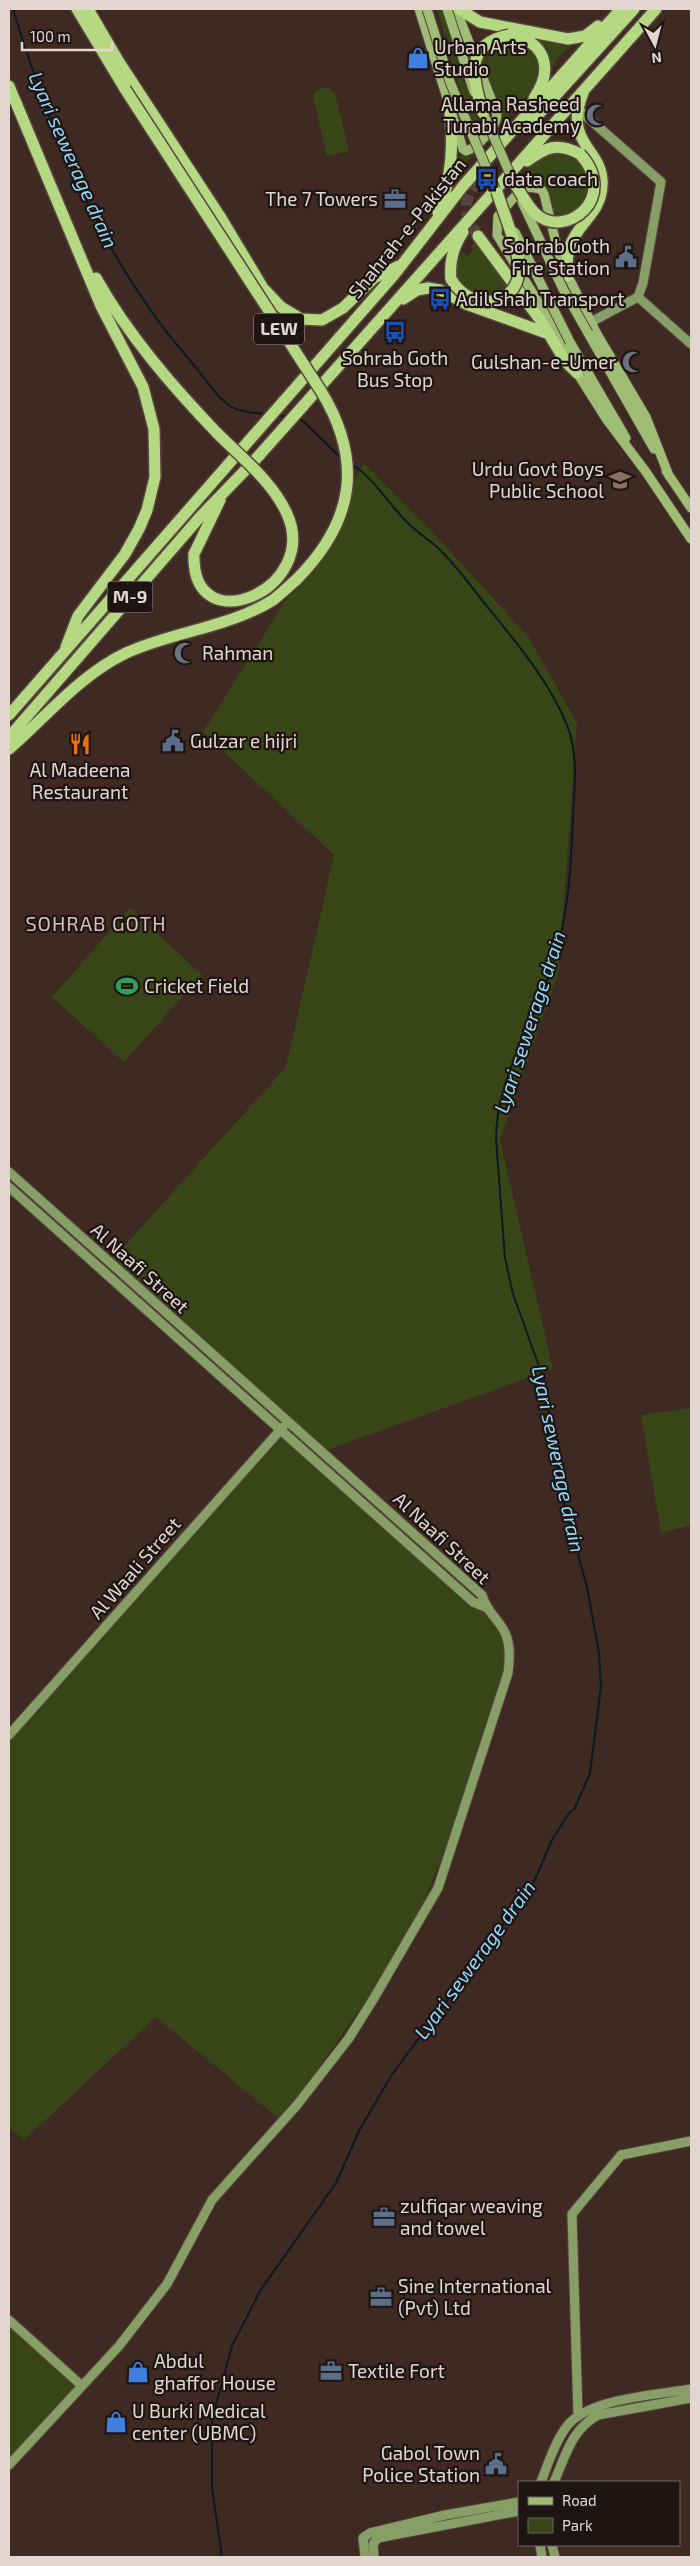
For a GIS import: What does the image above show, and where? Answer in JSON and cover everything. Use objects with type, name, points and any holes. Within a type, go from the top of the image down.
[{"type":"highway","name":"LEW","points":[[9,749],[74,688],[111,661],[151,643],[206,628],[251,611],[274,599],[296,580],[327,546],[342,512],[348,479],[347,460],[339,426],[321,391],[125,89],[77,9]]},
{"type":"highway","name":"LEW","points":[[88,9],[119,62],[221,218],[263,288],[281,307],[300,319],[322,320],[343,308],[374,278],[402,266]]},
{"type":"highway","points":[[458,9],[480,22],[568,38],[592,32],[621,9]]},
{"type":"highway","name":"Shahrah-e-Pakistan","points":[[63,655],[402,266],[462,186],[621,9]]},
{"type":"highway","points":[[489,168],[634,9]]},
{"type":"highway","name":"Shahrah-e-Pakistan","points":[[222,494],[255,460],[478,207],[507,179],[587,85],[656,9]]},
{"type":"highway","points":[[483,113],[475,84],[475,61],[487,43],[496,38],[509,35],[522,37],[531,42],[540,52],[546,72],[538,92],[511,133]]},
{"type":"highway","points":[[568,276],[566,264],[568,246],[574,235],[594,210],[602,186],[596,160],[583,143],[576,119],[587,85]]},
{"type":"highway","points":[[9,86],[101,306],[143,387],[154,429],[156,453],[151,495],[140,529],[125,554],[78,616],[63,655]]},
{"type":"highway","points":[[429,230],[438,212],[450,172],[452,152],[450,114]]},
{"type":"highway","points":[[570,148],[580,154],[592,169],[595,191],[585,209],[567,220],[554,221],[536,214],[507,179],[544,149],[570,148]]},
{"type":"highway","points":[[478,207],[452,254],[449,266],[451,279],[462,294],[479,302],[489,302],[506,295],[517,280],[519,262],[496,192]]},
{"type":"highway","points":[[478,236],[549,334],[565,361],[577,374]]},
{"type":"highway","points":[[72,237],[129,330],[184,398],[262,478],[282,504],[292,526],[292,548],[284,570],[266,590],[241,600],[226,602],[213,598],[203,590],[196,579],[194,554],[222,494]]},
{"type":"highway","points":[[381,317],[404,297],[416,290],[428,288],[440,290],[466,304],[549,334]]},
{"type":"highway","name":"M-9","points":[[9,737],[222,494]]},
{"type":"highway","name":"M-9","points":[[9,715],[15,703],[63,655]]},
{"type":"main road","points":[[419,9],[450,114],[463,149],[466,151],[471,149],[494,126],[497,119],[458,9]]},
{"type":"main road","points":[[427,9],[450,82],[496,192],[546,297],[570,342],[646,472]]},
{"type":"main road","points":[[447,9],[468,77],[507,179],[563,290],[669,476],[691,508]]},
{"type":"main road","points":[[669,476],[646,417],[591,322],[568,276],[558,251],[544,194],[541,189],[528,187],[518,194],[498,216],[497,235],[545,312],[577,374],[691,539]]},
{"type":"street","points":[[578,109],[660,182],[643,283],[638,296],[631,302],[591,322]]},
{"type":"street","points":[[638,296],[691,344]]},
{"type":"street","name":"Al Naafi Street","points":[[9,1172],[287,1423],[461,1575],[482,1595],[485,1607]]},
{"type":"street","name":"Al Naafi Street","points":[[9,1187],[473,1602],[485,1607]]},
{"type":"street","name":"Al Waali Street","points":[[9,1735],[287,1423]]},
{"type":"street","points":[[9,2465],[119,2346],[168,2284],[212,2200],[297,2105],[349,2038],[438,1888],[508,1673],[510,1654],[507,1636],[485,1607]]},
{"type":"street","points":[[578,2415],[572,2214],[621,2154],[691,2141]]},
{"type":"street","points":[[9,2320],[81,2385]]},
{"type":"street","points":[[540,2481],[563,2434],[578,2415],[595,2408],[622,2401],[691,2389]]},
{"type":"street","points":[[554,2481],[576,2432],[586,2422],[598,2415],[691,2398]]},
{"type":"street","points":[[365,2557],[363,2538],[370,2533],[445,2515],[518,2502]]},
{"type":"street","points":[[374,2557],[373,2544],[378,2538],[518,2510]]},
{"type":"green space","points":[[437,9],[443,9],[454,52],[483,134],[478,138],[457,81]]},
{"type":"green space","points":[[536,37],[574,43],[557,59],[552,68],[547,49]]},
{"type":"green space","points":[[507,40],[524,42],[540,58],[539,82],[456,174],[461,151],[469,157],[498,125],[481,57],[487,49]]},
{"type":"green space","points":[[329,88],[335,93],[349,151],[327,156],[313,96],[316,91]]},
{"type":"green space","points":[[544,151],[575,154],[588,180],[588,195],[584,202],[567,215],[553,213],[548,195],[541,185],[531,182],[524,185],[527,170]]},
{"type":"green space","points":[[476,242],[508,286],[498,293],[488,295],[477,294],[468,290],[461,283],[457,274],[457,264],[462,253],[468,256],[474,249],[471,246]]},
{"type":"green space","points":[[364,463],[430,529],[529,638],[577,723],[559,971],[500,1140],[553,1369],[321,1452],[110,1262],[286,1067],[334,855],[203,732],[301,576]]},
{"type":"green space","name":"Cricket Field","points":[[130,908],[202,975],[124,1062],[52,997]]},
{"type":"green space","points":[[691,1408],[691,1525],[661,1533],[641,1415]]},
{"type":"green space","points":[[280,1430],[496,1620],[516,1648],[468,1791],[410,1937],[282,2121],[156,2017],[24,2140],[9,2127],[9,1735]]},
{"type":"green space","points":[[9,2316],[83,2383],[9,2465]]},
{"type":"waterway","name":"Lyari sewerage drain","points":[[13,9],[28,57],[63,150],[84,196],[132,283],[160,324],[220,398],[238,410],[266,414]]},
{"type":"waterway","name":"Lyari sewerage drain","points":[[278,415],[288,417]]},
{"type":"waterway","name":"Lyari sewerage drain","points":[[298,419],[302,420],[340,457]]},
{"type":"waterway","name":"Lyari sewerage drain","points":[[222,2557],[212,2488],[212,2419],[232,2346],[260,2291],[336,2183],[359,2131],[391,2076],[533,1884],[552,1840],[569,1813],[575,1808],[590,1773],[601,1687],[599,1653],[587,1587],[564,1504],[544,1380],[513,1294],[505,1258],[496,1139],[498,1115],[510,1069],[548,979],[560,939],[571,852],[575,782],[573,747],[567,725],[559,708],[541,676],[519,646],[451,561],[411,526],[362,471],[353,465]]},
{"type":"tunnel","points":[[478,236],[468,217],[467,200],[470,192],[489,168]]},
{"type":"place","name":"Urban Arts Studio","points":[[418,58]]},
{"type":"place","name":"Allama Rasheed Turabi Academy","points":[[597,115]]},
{"type":"place","name":"data coach","points":[[487,179]]},
{"type":"place","name":"The 7 Towers","points":[[395,199]]},
{"type":"place","name":"Sohrab Goth Fire Station","points":[[626,257]]},
{"type":"place","name":"Adil Shah Transport","points":[[440,299]]},
{"type":"place","name":"Sohrab Goth Bus Stop","points":[[395,332]]},
{"type":"place","name":"Gulshan-e-Umer","points":[[633,362]]},
{"type":"place","name":"Urdu Govt Boys Public School","points":[[620,480]]},
{"type":"place","name":"Rahman","points":[[185,653]]},
{"type":"place","name":"Gulzar e hijri","points":[[173,741]]},
{"type":"place","name":"Al Madeena Restaurant","points":[[80,744]]},
{"type":"place","name":"Cricket Field","points":[[127,986]]},
{"type":"place","name":"zulfiqar weaving and towel","points":[[384,2217]]},
{"type":"place","name":"Sine International (Pvt) Ltd","points":[[381,2297]]},
{"type":"place","name":"Textile Fort","points":[[331,2371]]},
{"type":"place","name":"Abdul ghaffor House","points":[[138,2372]]},
{"type":"place","name":"U Burki Medical center (UBMC)","points":[[116,2422]]},
{"type":"place","name":"Gabol Town Police Station","points":[[496,2464]]},
{"type":"district","name":"SOHRAB GOTH","points":[[96,924]]}]
